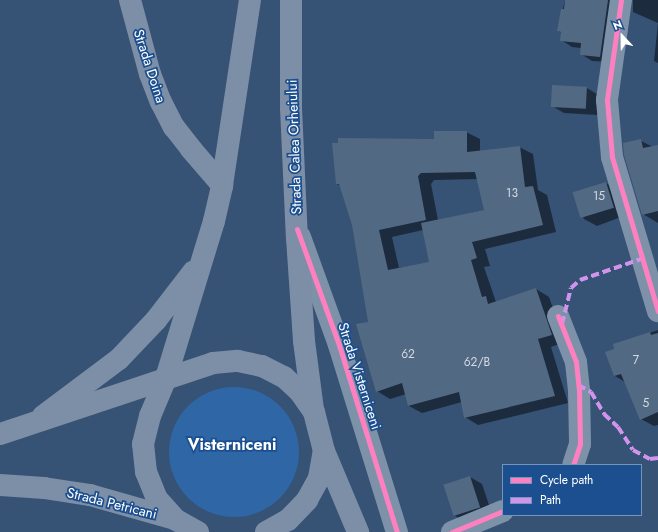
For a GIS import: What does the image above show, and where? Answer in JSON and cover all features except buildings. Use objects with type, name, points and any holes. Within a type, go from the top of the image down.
[{"type":"main road","name":"Strada Doina","points":[[130,0],[150,74],[161,102],[191,149],[222,185]]},
{"type":"main road","points":[[198,532],[176,520],[157,499],[146,472],[143,444],[150,416],[166,378],[202,260],[222,185],[250,0]]},
{"type":"main road","name":"Strada Calea Orheiului","points":[[291,0],[291,108],[297,229],[304,341],[314,412]]},
{"type":"main road","points":[[31,426],[73,391],[119,359],[156,320],[202,260]]},
{"type":"main road","points":[[0,434],[31,426],[213,363],[238,361],[262,366],[284,377],[300,392],[314,412],[324,451],[358,532]]},
{"type":"main road","points":[[266,532],[288,520],[307,500],[319,478],[324,451]]},
{"type":"main road","name":"Strada Petricani","points":[[0,485],[44,488],[90,495],[176,520]]},
{"type":"street","points":[[621,0],[607,100],[612,157],[658,310]]},
{"type":"street","name":"Strada Visterniceni","points":[[297,229],[339,345],[397,532]]},
{"type":"street","points":[[558,316],[576,362],[579,390],[580,444],[573,464]]},
{"type":"street","points":[[452,532],[502,512]]},
{"type":"shaded area","points":[[234,387],[259,392],[280,406],[294,427],[299,452],[294,477],[280,498],[259,512],[234,517],[209,512],[188,498],[174,477],[169,452],[174,427],[188,406],[209,392]]},
{"type":"marked path","points":[[562,324],[571,288],[580,280],[641,259]]},
{"type":"marked path","points":[[578,385],[591,392],[604,414],[618,427],[633,450],[650,459],[658,458]]},
{"type":"cycle path","points":[[621,0],[607,100],[612,157],[658,311]]},
{"type":"cycle path","points":[[297,229],[339,345],[397,532]]},
{"type":"cycle path","points":[[558,316],[576,362],[579,390],[580,444],[573,464]]},
{"type":"cycle path","points":[[452,532],[502,511]]},
{"type":"district","name":"Visterniceni","points":[[232,445]]}]
